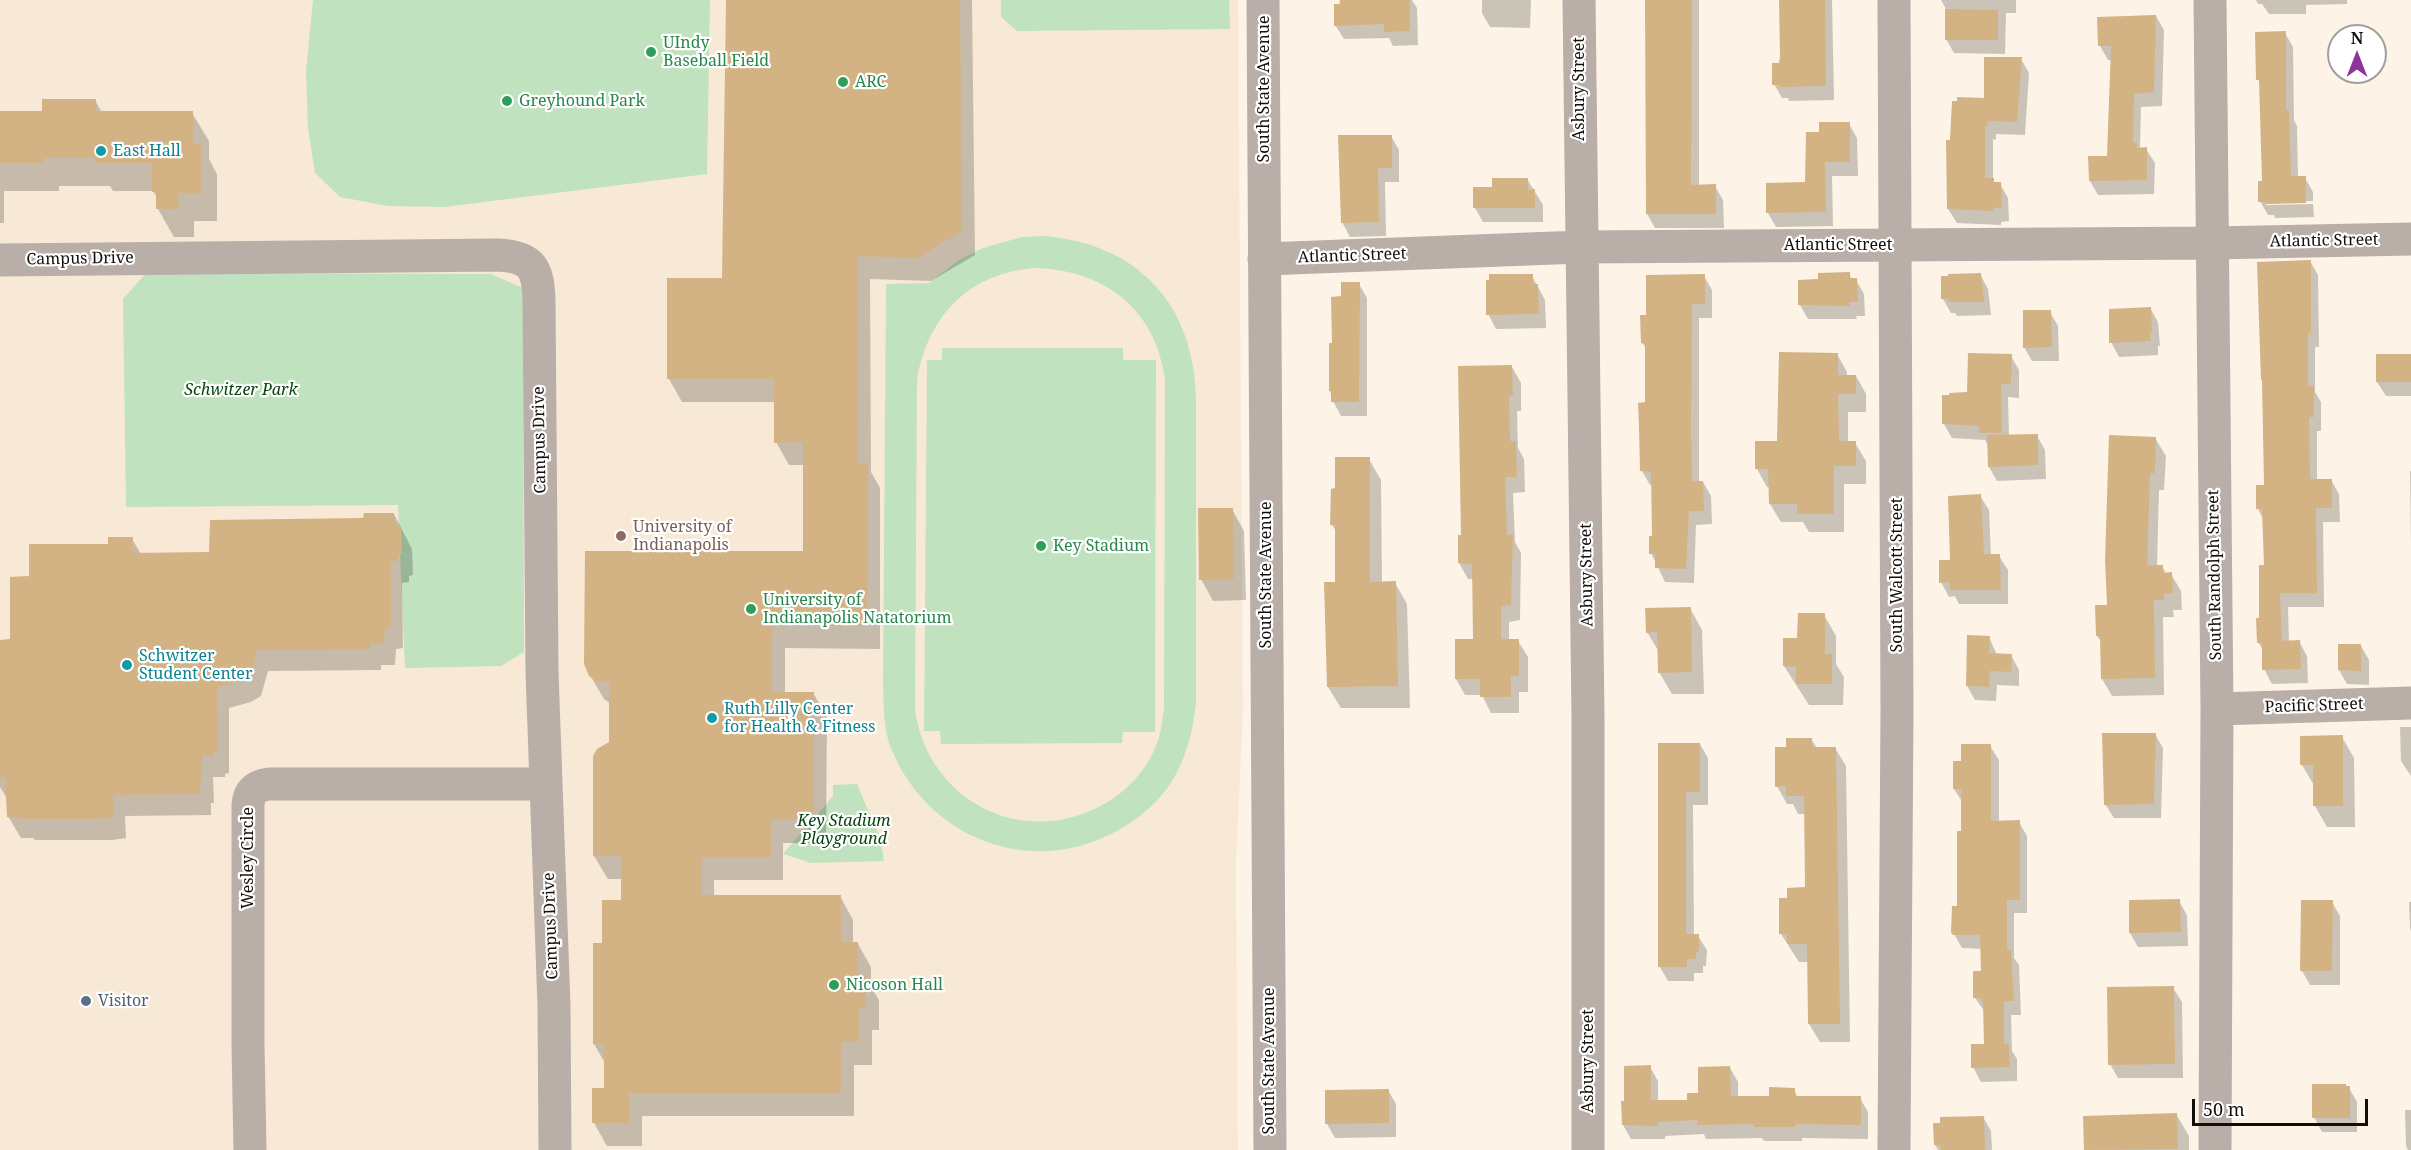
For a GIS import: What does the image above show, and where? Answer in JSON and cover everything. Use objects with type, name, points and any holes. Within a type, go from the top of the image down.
[{"type":"street","name":"South State Avenue","points":[[1263,0],[1270,1150]]},
{"type":"street","name":"Asbury Street","points":[[1579,0],[1588,718],[1588,1150]]},
{"type":"street","name":"South Walcott Street","points":[[1894,0],[1898,711],[1894,1150]]},
{"type":"street","name":"South Randolph Street","points":[[2210,0],[2217,709],[2215,1150]]},
{"type":"street","name":"Atlantic Street","points":[[1264,259],[1581,247],[2211,243],[2411,239]]},
{"type":"street","name":"Campus Drive","points":[[0,260],[499,255],[516,257],[531,266],[536,273],[542,672],[554,1006],[555,1150]]},
{"type":"street","name":"Pacific Street","points":[[2217,709],[2411,703]]},
{"type":"street","name":"Wesley Circle","points":[[250,1150],[248,805],[252,791],[259,785],[269,784],[546,784]]},
{"type":"shaded area","name":"University of Indianapolis","points":[[0,0],[1238,0],[1243,710],[1236,864],[1238,1150],[0,1150]]},
{"type":"green space","name":"Greyhound Park","points":[[313,0],[710,0],[707,174],[444,207],[388,206],[340,197],[315,173],[308,129],[306,72]]},
{"type":"green space","points":[[1001,0],[1229,0],[1230,29],[1017,31],[1001,17]]},
{"type":"green space","points":[[1043,236],[1077,241],[1107,251],[1133,266],[1155,285],[1172,308],[1185,335],[1193,366],[1196,400],[1196,704],[1187,749],[1166,790],[1138,817],[1122,828],[1089,843],[1055,851],[1021,850],[988,842],[958,828],[931,807],[908,780],[891,748],[884,709],[886,284],[929,283],[959,260],[983,248],[1022,237]],"holes":[[[1037,268],[1085,277],[1123,298],[1138,314],[1150,333],[1159,354],[1165,379],[1164,708],[1155,748],[1140,773],[1120,794],[1104,804],[1073,817],[1042,822],[1012,818],[984,808],[959,792],[939,770],[924,742],[915,710],[917,380],[931,336],[942,317],[972,288],[991,278],[1013,271]]]},
{"type":"green space","name":"Schwitzer Park","points":[[146,273],[491,274],[523,288],[524,652],[501,666],[405,668],[398,505],[126,507],[123,299]]},
{"type":"green space","name":"Key Stadium","points":[[942,348],[1123,348],[1123,360],[1156,360],[1155,732],[1123,732],[1122,743],[941,744],[940,731],[924,731],[927,360],[942,360]]},
{"type":"green space","name":"Key Stadium Playground","points":[[857,784],[880,838],[884,861],[811,863],[783,854],[833,796],[833,785]]},
{"type":"building","points":[[726,0],[960,0],[962,231],[917,258],[858,256],[858,463],[868,463],[867,626],[772,625],[772,692],[814,692],[814,813],[799,813],[799,820],[771,820],[771,857],[702,857],[702,895],[841,895],[841,942],[858,942],[858,976],[866,976],[866,1008],[859,1008],[859,1042],[841,1042],[841,1093],[629,1093],[629,1123],[592,1123],[592,1088],[604,1088],[604,1044],[593,1044],[593,943],[602,943],[602,900],[621,900],[621,856],[593,856],[593,756],[597,749],[609,742],[609,681],[595,681],[589,676],[584,664],[585,551],[803,551],[803,442],[774,443],[774,379],[667,379],[667,278],[722,278]]},
{"type":"building","points":[[1340,0],[1410,0],[1410,31],[1384,32],[1384,24],[1334,26],[1334,4],[1340,4]]},
{"type":"building","points":[[1645,0],[1692,0],[1691,185],[1716,184],[1716,214],[1646,214]]},
{"type":"building","points":[[1779,0],[1825,0],[1826,86],[1780,87],[1780,85],[1772,85],[1772,63],[1779,63],[1780,57]]},
{"type":"building","points":[[1945,9],[1998,10],[1998,40],[1945,40]]},
{"type":"building","points":[[2156,15],[2154,92],[2134,94],[2133,143],[2137,143],[2137,148],[2147,147],[2147,180],[2089,181],[2088,156],[2107,156],[2111,46],[2098,46],[2097,17]]},
{"type":"building","points":[[2286,31],[2286,110],[2289,110],[2291,176],[2306,176],[2306,203],[2266,204],[2258,202],[2258,181],[2262,181],[2255,32]]},
{"type":"building","points":[[1984,57],[2022,57],[2017,122],[1988,121],[1988,126],[1985,126],[1985,178],[1994,178],[1994,182],[2001,182],[2002,207],[1994,208],[1994,211],[1947,209],[1946,140],[1950,140],[1952,101],[1957,101],[1957,97],[1984,98]]},
{"type":"building","name":"East Hall","points":[[42,99],[96,99],[96,111],[193,111],[193,144],[201,144],[201,193],[178,193],[179,209],[156,209],[156,192],[152,192],[152,163],[95,163],[95,158],[44,158],[44,163],[0,163],[0,111],[42,111]]},
{"type":"building","points":[[1819,122],[1850,122],[1850,162],[1825,162],[1826,212],[1766,213],[1766,183],[1805,182],[1806,132],[1819,132]]},
{"type":"building","points":[[1338,135],[1392,135],[1392,168],[1378,168],[1379,222],[1341,223]]},
{"type":"building","points":[[1492,178],[1528,178],[1528,190],[1535,189],[1535,208],[1473,208],[1473,187],[1492,187]]},
{"type":"building","points":[[2311,260],[2308,386],[2314,386],[2314,417],[2309,417],[2310,479],[2332,479],[2332,508],[2316,508],[2317,593],[2280,593],[2282,641],[2300,640],[2301,669],[2262,670],[2262,643],[2257,643],[2256,618],[2259,618],[2259,565],[2264,565],[2262,509],[2256,509],[2256,485],[2264,485],[2257,262]]},
{"type":"building","points":[[1850,272],[1850,278],[1857,278],[1858,302],[1849,302],[1850,306],[1798,305],[1798,280],[1818,279],[1818,273]]},
{"type":"building","points":[[1981,273],[1984,302],[1948,302],[1948,299],[1941,299],[1941,276]]},
{"type":"building","points":[[1489,274],[1533,274],[1533,284],[1538,284],[1539,314],[1486,315],[1486,280],[1489,280]]},
{"type":"building","points":[[1705,274],[1705,304],[1692,304],[1691,430],[1692,481],[1703,481],[1704,511],[1689,511],[1686,569],[1655,568],[1655,554],[1649,554],[1649,536],[1652,536],[1651,472],[1640,471],[1638,403],[1645,402],[1645,344],[1641,343],[1640,315],[1646,315],[1646,275]]},
{"type":"building","points":[[1341,282],[1360,282],[1359,402],[1331,402],[1331,391],[1329,391],[1329,343],[1332,343],[1331,297],[1341,296]]},
{"type":"building","points":[[2151,307],[2151,341],[2109,343],[2109,309]]},
{"type":"building","points":[[2023,310],[2051,310],[2052,347],[2023,348]]},
{"type":"building","points":[[1779,352],[1838,353],[1838,375],[1856,375],[1856,394],[1838,394],[1839,441],[1856,441],[1856,466],[1834,466],[1834,514],[1797,514],[1797,504],[1769,504],[1768,469],[1755,469],[1755,441],[1777,441]]},
{"type":"building","points":[[1968,353],[2012,354],[2011,384],[2001,384],[2002,433],[1979,433],[1979,426],[1942,424],[1942,395],[1967,392]]},
{"type":"building","points":[[2376,354],[2411,354],[2411,382],[2376,382]]},
{"type":"building","points":[[1512,365],[1513,396],[1509,396],[1510,441],[1516,441],[1517,477],[1505,477],[1507,535],[1513,535],[1511,605],[1501,606],[1501,639],[1519,639],[1519,676],[1511,676],[1511,697],[1480,697],[1480,679],[1455,679],[1455,639],[1473,639],[1472,564],[1458,563],[1458,535],[1461,535],[1458,366]]},
{"type":"building","points":[[2038,434],[2038,465],[1988,467],[1987,435]]},
{"type":"building","points":[[2109,435],[2156,437],[2155,473],[2150,473],[2147,565],[2163,565],[2163,573],[2172,572],[2173,593],[2164,593],[2164,600],[2154,600],[2155,678],[2101,679],[2100,636],[2096,636],[2095,605],[2107,605],[2105,561]]},
{"type":"building","points":[[1335,457],[1370,457],[1370,582],[1396,581],[1398,686],[1327,687],[1324,582],[1335,582],[1335,525],[1330,525],[1331,489],[1335,488]]},
{"type":"building","points":[[1981,494],[1984,554],[2000,554],[2001,590],[1950,590],[1950,582],[1939,583],[1939,560],[1950,560],[1948,496]]},
{"type":"building","points":[[1198,508],[1233,508],[1234,579],[1199,580]]},
{"type":"building","name":"Schwitzer Student Center","points":[[364,513],[394,513],[395,526],[401,526],[402,554],[398,555],[397,561],[391,562],[391,627],[385,627],[384,644],[370,644],[370,649],[257,650],[253,669],[249,674],[239,681],[217,687],[218,752],[214,752],[214,756],[202,756],[200,794],[113,795],[114,817],[99,819],[7,817],[5,778],[0,778],[0,640],[10,639],[10,577],[29,576],[29,544],[108,544],[108,537],[133,537],[133,553],[209,552],[210,520],[363,518]]},
{"type":"building","points":[[1691,607],[1692,672],[1658,673],[1657,632],[1646,633],[1645,608]]},
{"type":"building","points":[[1798,613],[1825,613],[1825,654],[1832,654],[1832,684],[1796,684],[1796,667],[1783,666],[1783,638],[1797,638]]},
{"type":"building","points":[[1967,635],[1990,636],[1989,653],[2012,654],[2011,672],[1990,671],[1989,687],[1966,686]]},
{"type":"building","points":[[2338,644],[2361,644],[2361,671],[2338,670]]},
{"type":"building","points":[[2102,733],[2156,733],[2154,804],[2104,805]]},
{"type":"building","points":[[2343,735],[2343,806],[2313,806],[2313,765],[2300,765],[2300,736]]},
{"type":"building","points":[[1786,738],[1812,738],[1812,747],[1836,747],[1840,1024],[1808,1024],[1807,944],[1787,944],[1787,934],[1779,934],[1779,898],[1787,898],[1787,888],[1805,887],[1804,796],[1786,796],[1786,786],[1775,787],[1775,747],[1786,747]]},
{"type":"building","points":[[1658,743],[1700,743],[1700,792],[1686,792],[1686,934],[1699,934],[1699,952],[1696,952],[1696,959],[1687,959],[1687,967],[1658,967]]},
{"type":"building","points":[[1961,744],[1991,744],[1991,821],[2020,820],[2020,900],[2007,900],[2007,950],[2011,950],[2014,1001],[2004,1001],[2004,1044],[2009,1044],[2010,1067],[1971,1068],[1971,1044],[1984,1044],[1983,1003],[1981,998],[1973,998],[1973,971],[1981,971],[1980,935],[1953,935],[1951,932],[1952,906],[1957,906],[1957,831],[1961,831],[1961,789],[1953,789],[1953,761],[1961,761]]},
{"type":"building","points":[[2180,899],[2181,932],[2129,933],[2129,900]]},
{"type":"building","points":[[2301,900],[2333,900],[2332,971],[2300,971]]},
{"type":"building","points":[[2174,986],[2175,1064],[2108,1065],[2107,987]]},
{"type":"building","points":[[1651,1065],[1651,1100],[1687,1100],[1687,1093],[1698,1093],[1698,1067],[1730,1066],[1731,1096],[1769,1096],[1769,1087],[1795,1088],[1795,1096],[1861,1096],[1861,1125],[1795,1124],[1795,1127],[1754,1127],[1754,1124],[1697,1125],[1697,1120],[1658,1122],[1658,1126],[1622,1125],[1621,1101],[1624,1101],[1624,1066]]},
{"type":"building","points":[[2312,1084],[2350,1086],[2350,1118],[2312,1118]]},
{"type":"building","points":[[1389,1089],[1389,1123],[1325,1124],[1325,1090]]},
{"type":"building","points":[[2177,1113],[2178,1149],[2084,1150],[2083,1116]]},
{"type":"building","points":[[1984,1116],[1985,1150],[1941,1150],[1940,1145],[1934,1145],[1933,1123],[1940,1123],[1940,1117]]},
{"type":"place","name":"UIndy Baseball Field","points":[[651,52]]},
{"type":"place","name":"ARC","points":[[843,82]]},
{"type":"place","name":"Greyhound Park","points":[[507,101]]},
{"type":"place","name":"East Hall","points":[[101,151]]},
{"type":"place","name":"University of Indianapolis","points":[[621,536]]},
{"type":"place","name":"Key Stadium","points":[[1041,546]]},
{"type":"place","name":"University of Indianapolis Natatorium","points":[[751,609]]},
{"type":"place","name":"Schwitzer Student Center","points":[[127,665]]},
{"type":"place","name":"Ruth Lilly Center for Health & Fitness","points":[[712,718]]},
{"type":"place","name":"Nicoson Hall","points":[[834,985]]},
{"type":"place","name":"Visitor","points":[[86,1001]]}]
